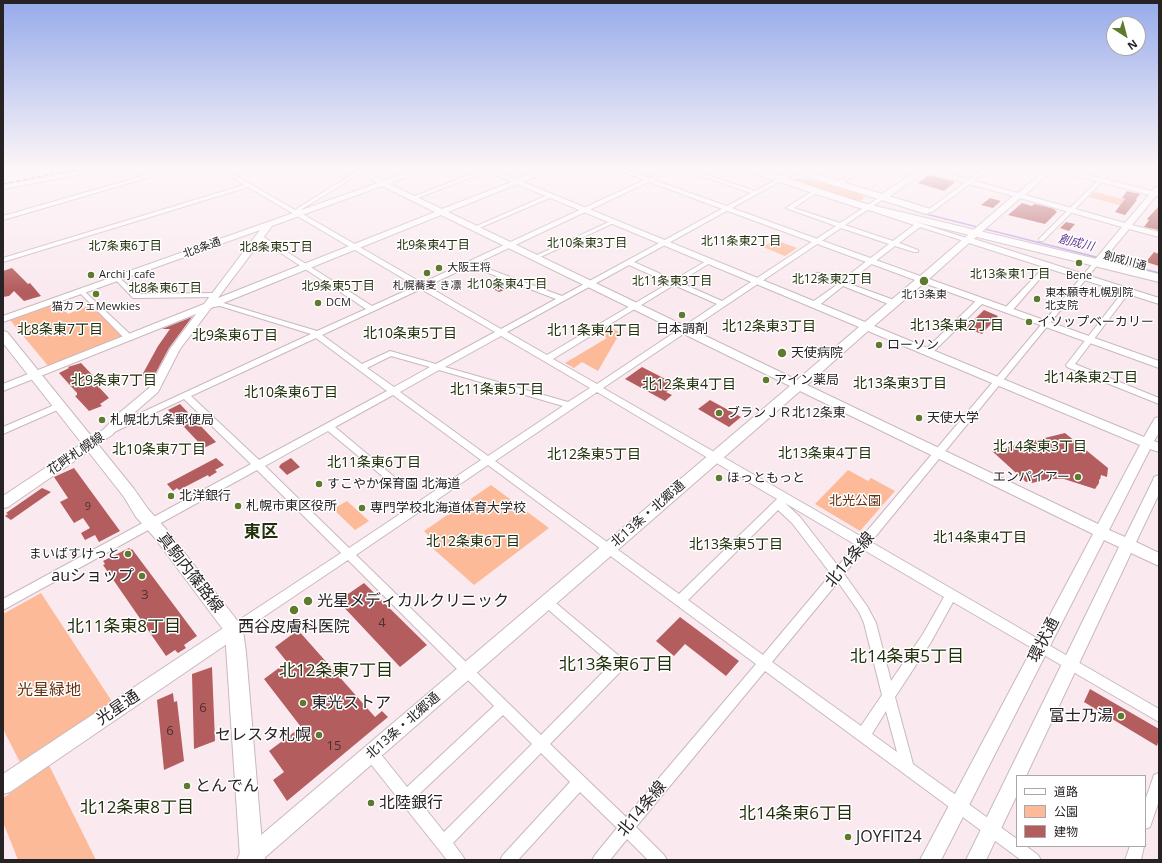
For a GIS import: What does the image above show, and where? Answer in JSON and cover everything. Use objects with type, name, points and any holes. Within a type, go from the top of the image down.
[{"type":"highway","name":"創成川通","points":[[896,209],[977,231],[1159,270]]},
{"type":"highway","name":"創成川通","points":[[913,209],[930,212],[977,231],[1041,240],[1159,278]]},
{"type":"main road","name":"真駒内篠路線","points":[[3,336],[152,525],[160,533],[234,630],[237,653],[251,859]]},
{"type":"street","points":[[3,218],[34,209]]},
{"type":"street","points":[[3,260],[169,209]]},
{"type":"street","points":[[290,209],[715,457],[782,501],[864,544],[1159,716]]},
{"type":"street","points":[[298,214],[299,209]]},
{"type":"street","name":"北8条通","points":[[3,319],[312,209]]},
{"type":"street","points":[[436,209],[1159,560]]},
{"type":"street","points":[[3,388],[449,209]]},
{"type":"street","points":[[475,228],[519,209]]},
{"type":"street","points":[[582,209],[1153,446]]},
{"type":"street","points":[[108,432],[590,209]]},
{"type":"street","points":[[3,605],[152,525],[258,465],[726,209]]},
{"type":"street","points":[[728,209],[1159,365]]},
{"type":"street","points":[[793,209],[916,251]]},
{"type":"street","points":[[234,630],[864,209]]},
{"type":"street","points":[[886,209],[918,224],[977,231],[1049,265],[1159,301]]},
{"type":"street","points":[[930,212],[934,209]]},
{"type":"street","name":"北13条・北郷通","points":[[251,859],[371,753],[1003,209]]},
{"type":"street","name":"北14条線","points":[[600,860],[1142,209]]},
{"type":"street","points":[[1041,240],[1071,210],[1159,235]]},
{"type":"street","points":[[536,257],[613,222]]},
{"type":"street","name":"花畔札幌線","points":[[3,503],[108,432],[154,390],[175,348],[208,306],[240,260],[269,224]]},
{"type":"street","points":[[814,305],[918,224]]},
{"type":"street","points":[[260,237],[372,309]]},
{"type":"street","points":[[547,359],[708,262]]},
{"type":"street","points":[[630,263],[722,304]]},
{"type":"street","points":[[470,264],[563,299]]},
{"type":"street","points":[[1008,310],[1049,265]]},
{"type":"street","points":[[820,274],[894,303]]},
{"type":"street","points":[[117,278],[136,296],[216,295]]},
{"type":"street","points":[[1127,290],[1070,365],[1159,401]]},
{"type":"street","points":[[81,291],[129,338]]},
{"type":"street","points":[[928,352],[981,300]]},
{"type":"street","points":[[208,306],[220,304],[313,332],[1034,860]]},
{"type":"street","points":[[188,314],[199,317]]},
{"type":"street","points":[[362,367],[390,353],[571,406]]},
{"type":"street","points":[[186,396],[659,860]]},
{"type":"street","points":[[3,431],[59,406]]},
{"type":"street","name":"環状通","points":[[930,860],[1101,532],[1153,446],[1159,421]]},
{"type":"street","points":[[329,427],[395,482]]},
{"type":"street","points":[[1017,775],[1159,480]]},
{"type":"street","points":[[782,501],[838,574],[863,609],[870,623],[906,766]]},
{"type":"street","points":[[680,601],[782,501]]},
{"type":"street","points":[[863,735],[927,638],[951,595]]},
{"type":"street","points":[[443,843],[540,743],[620,664],[547,602]]},
{"type":"street","name":"光星通","points":[[3,785],[234,630]]},
{"type":"street","points":[[406,797],[503,706]]},
{"type":"street","points":[[371,753],[457,860]]},
{"type":"street","points":[[976,860],[1016,776]]},
{"type":"street","points":[[1146,819],[1159,780]]},
{"type":"street","points":[[508,860],[580,782]]},
{"type":"street","points":[[1133,860],[1137,847]]},
{"type":"green space","points":[[775,240],[797,248],[785,256],[763,247]]},
{"type":"green space","points":[[58,303],[68,314],[91,305],[123,337],[49,367],[10,320]]},
{"type":"green space","points":[[608,326],[623,334],[617,338],[598,371],[582,362],[574,368],[565,363],[607,338],[597,332]]},
{"type":"green space","name":"北光公園","points":[[848,470],[868,481],[871,478],[895,491],[860,531],[815,504]]},
{"type":"green space","points":[[491,485],[549,528],[474,585],[429,545],[434,541],[424,531]]},
{"type":"green space","points":[[347,501],[369,521],[355,530],[333,509]]},
{"type":"green space","name":"光星緑地","points":[[41,593],[113,703],[42,751],[96,860],[18,860],[3,822],[3,798],[29,780],[3,729],[3,614]]},
{"type":"building","points":[[1015,209],[1054,209],[1057,212],[1045,224],[1008,215]]},
{"type":"building","points":[[1117,209],[1130,209],[1125,215],[1115,212]]},
{"type":"building","points":[[1156,209],[1159,209],[1159,230],[1144,227],[1149,220],[1147,219]]},
{"type":"building","points":[[1066,222],[1075,224],[1069,231],[1060,228]]},
{"type":"building","points":[[1154,252],[1159,254],[1159,266],[1146,262]]},
{"type":"building","points":[[12,268],[28,284],[30,283],[41,296],[24,301],[14,291],[9,296],[3,297],[3,271]]},
{"type":"building","points":[[507,282],[514,286],[499,292],[493,289]]},
{"type":"building","points":[[984,310],[998,316],[982,334],[966,328]]},
{"type":"building","points":[[192,317],[169,348],[154,376],[141,377],[158,346],[170,329],[162,329]]},
{"type":"building","points":[[81,363],[100,383],[97,385],[109,398],[100,404],[102,406],[89,411],[75,396],[77,393],[59,373],[69,368],[68,367]]},
{"type":"building","points":[[642,367],[677,385],[666,392],[672,395],[665,401],[625,379]]},
{"type":"building","name":"ブランＪＲ北12条東","points":[[710,400],[741,417],[729,427],[698,409]]},
{"type":"building","points":[[180,404],[216,442],[204,448],[168,410]]},
{"type":"building","points":[[1065,433],[1108,468],[1107,477],[1101,475],[1099,483],[1095,489],[1064,479],[1047,479],[1032,483],[1030,481],[1026,482],[992,451]]},
{"type":"building","points":[[216,458],[224,465],[215,470],[217,472],[209,477],[208,475],[179,490],[177,488],[173,491],[167,484]]},
{"type":"building","points":[[291,458],[300,467],[287,475],[279,467]]},
{"type":"building","points":[[74,468],[120,531],[99,542],[95,535],[85,540],[81,533],[90,528],[83,518],[74,523],[60,502],[68,498],[54,477]]},
{"type":"building","points":[[42,488],[51,492],[11,520],[5,516],[8,514],[6,513]]},
{"type":"building","points":[[129,548],[131,550],[132,549],[197,636],[184,645],[186,648],[178,653],[175,650],[166,656],[103,565],[105,564],[103,561]]},
{"type":"building","points":[[364,583],[427,645],[400,667],[338,601]]},
{"type":"building","points":[[680,617],[739,661],[726,676],[685,644],[674,656],[656,641]]},
{"type":"building","points":[[298,630],[375,717],[382,711],[388,717],[287,801],[273,780],[284,772],[269,751],[301,727],[264,679],[287,662],[275,647]]},
{"type":"building","points":[[212,667],[215,741],[194,749],[192,674]]},
{"type":"building","name":"富士乃湯","points":[[1090,689],[1159,729],[1157,746],[1084,702]]},
{"type":"building","points":[[173,693],[174,702],[177,701],[184,761],[164,770],[157,700]]},
{"type":"waterway","name":"創成川","points":[[911,209],[916,211]]},
{"type":"waterway","name":"創成川","points":[[922,213],[1159,273]]},
{"type":"place","name":"Bene","points":[[1079,263]]},
{"type":"place","name":"大阪王将","points":[[439,268]]},
{"type":"place","name":"札幌蕎麦 き凛","points":[[427,273]]},
{"type":"place","name":"Archi J cafe","points":[[91,275]]},
{"type":"place","name":"北13条東","points":[[924,281]]},
{"type":"place","name":"猫カフェMewkies","points":[[96,294]]},
{"type":"place","name":"東本願寺札幌別院 北支院","points":[[1037,299]]},
{"type":"place","name":"DCM","points":[[318,303]]},
{"type":"place","name":"日本調剤","points":[[682,315]]},
{"type":"place","name":"イソップベーカリー","points":[[1029,322]]},
{"type":"place","name":"ローソン","points":[[879,345]]},
{"type":"place","name":"天使病院","points":[[782,353]]},
{"type":"place","name":"アイン薬局","points":[[766,380]]},
{"type":"place","name":"ブランＪＲ北12条東","points":[[719,413]]},
{"type":"place","name":"天使大学","points":[[919,418]]},
{"type":"place","name":"札幌北九条郵便局","points":[[102,420]]},
{"type":"place","name":"エンパイアー","points":[[1078,477]]},
{"type":"place","name":"ほっともっと","points":[[719,478]]},
{"type":"place","name":"すこやか保育園 北海道","points":[[319,484]]},
{"type":"place","name":"北洋銀行","points":[[171,496]]},
{"type":"place","name":"札幌市東区役所","points":[[238,506]]},
{"type":"place","name":"専門学校北海道体育大学校","points":[[362,508]]},
{"type":"place","name":"まいばすけっと","points":[[128,554]]},
{"type":"place","name":"auショップ","points":[[142,576]]},
{"type":"place","name":"光星メディカルクリニック","points":[[308,601]]},
{"type":"place","name":"西谷皮膚科医院","points":[[294,610]]},
{"type":"place","name":"東光ストア","points":[[303,703]]},
{"type":"place","name":"富士乃湯","points":[[1121,716]]},
{"type":"place","name":"セレスタ札幌","points":[[319,735]]},
{"type":"place","name":"とんでん","points":[[187,786]]},
{"type":"place","name":"北陸銀行","points":[[371,803]]},
{"type":"place","name":"JOYFIT24","points":[[848,837]]},
{"type":"district","name":"北11条東2丁目","points":[[741,242]]},
{"type":"district","name":"北10条東3丁目","points":[[587,244]]},
{"type":"district","name":"北9条東4丁目","points":[[433,246]]},
{"type":"district","name":"北7条東6丁目","points":[[125,247]]},
{"type":"district","name":"北8条東5丁目","points":[[276,248]]},
{"type":"district","name":"北13条東1丁目","points":[[1010,275]]},
{"type":"district","name":"北12条東2丁目","points":[[832,280]]},
{"type":"district","name":"北11条東3丁目","points":[[672,282]]},
{"type":"district","name":"北10条東4丁目","points":[[507,285]]},
{"type":"district","name":"北9条東5丁目","points":[[338,287]]},
{"type":"district","name":"北8条東6丁目","points":[[165,289]]},
{"type":"district","name":"北13条東2丁目","points":[[957,326]]},
{"type":"district","name":"北12条東3丁目","points":[[769,327]]},
{"type":"district","name":"北8条東7丁目","points":[[60,330]]},
{"type":"district","name":"北11条東4丁目","points":[[594,331]]},
{"type":"district","name":"北10条東5丁目","points":[[410,334]]},
{"type":"district","name":"北9条東6丁目","points":[[235,336]]},
{"type":"district","name":"北14条東2丁目","points":[[1091,378]]},
{"type":"district","name":"北9条東7丁目","points":[[114,381]]},
{"type":"district","name":"北13条東3丁目","points":[[900,384]]},
{"type":"district","name":"北12条東4丁目","points":[[689,385]]},
{"type":"district","name":"北11条東5丁目","points":[[497,390]]},
{"type":"district","name":"北10条東6丁目","points":[[291,393]]},
{"type":"district","name":"北14条東3丁目","points":[[1040,447]]},
{"type":"district","name":"北10条東7丁目","points":[[159,450]]},
{"type":"district","name":"北13条東4丁目","points":[[825,454]]},
{"type":"district","name":"北12条東5丁目","points":[[594,455]]},
{"type":"district","name":"北11条東6丁目","points":[[374,463]]},
{"type":"district","name":"東区","points":[[261,532]]},
{"type":"district","name":"北14条東4丁目","points":[[980,538]]},
{"type":"district","name":"北12条東6丁目","points":[[473,542]]},
{"type":"district","name":"北13条東5丁目","points":[[736,545]]},
{"type":"district","name":"北11条東8丁目","points":[[124,627]]},
{"type":"district","name":"北14条東5丁目","points":[[907,657]]},
{"type":"district","name":"北13条東6丁目","points":[[616,665]]},
{"type":"district","name":"北12条東7丁目","points":[[336,671]]},
{"type":"district","name":"北12条東8丁目","points":[[137,808]]},
{"type":"district","name":"北14条東6丁目","points":[[796,814]]}]
